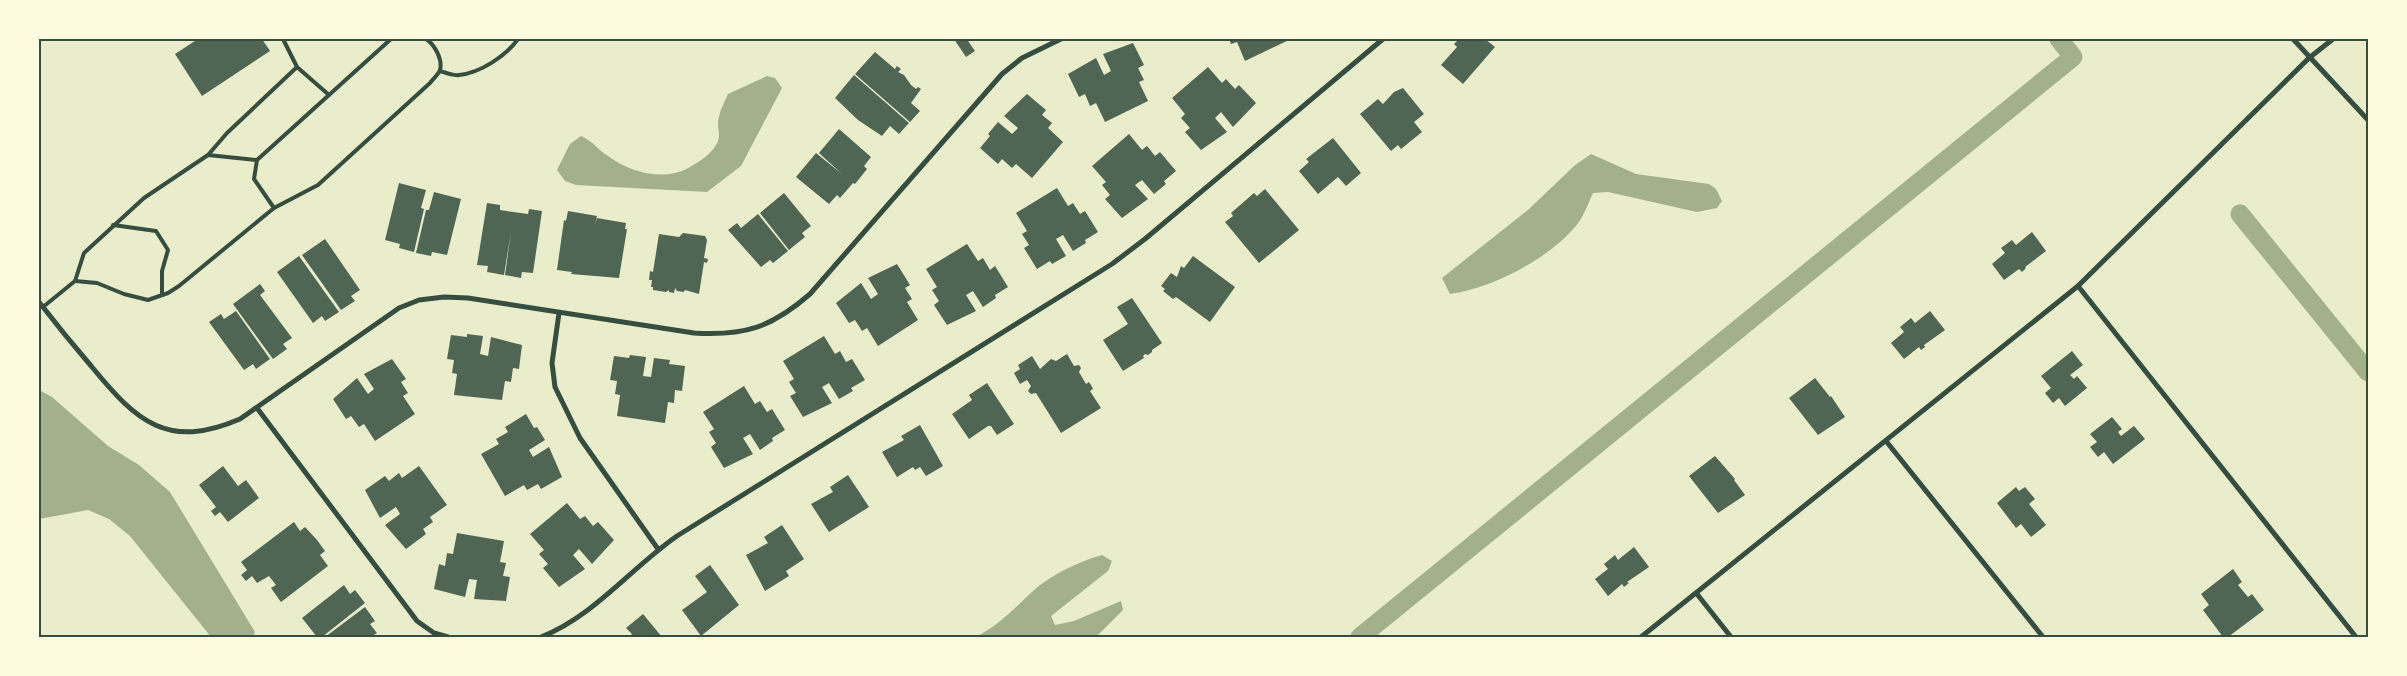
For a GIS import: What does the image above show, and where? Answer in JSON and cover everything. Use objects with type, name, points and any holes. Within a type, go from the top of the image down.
[{"type":"street","points":[[40,306],[131,411],[149,423],[172,431],[195,432],[219,428],[240,419],[381,320],[419,300],[444,297],[468,298],[694,334],[717,334],[749,330],[793,309],[815,288],[1002,74],[1022,58],[1060,39]]},
{"type":"street","points":[[541,637],[561,629],[578,617],[658,549],[1112,264],[1145,239],[1383,39]]},
{"type":"street","points":[[2293,39],[2368,120]]},
{"type":"street","points":[[1642,637],[2078,286],[2309,58],[2333,39]]},
{"type":"street","points":[[2078,286],[2356,637]]},
{"type":"street","points":[[559,313],[552,363],[555,387],[580,438],[658,549]]},
{"type":"street","points":[[257,408],[417,621],[434,632],[448,637]]},
{"type":"street","points":[[1886,441],[2043,637]]},
{"type":"street","points":[[1696,594],[1731,637]]},
{"type":"lane","points":[[283,39],[297,67],[328,95]]},
{"type":"lane","points":[[274,208],[254,179],[257,160],[391,39]]},
{"type":"lane","points":[[75,281],[97,283],[124,294],[148,300],[179,286],[274,208],[318,185],[430,83],[440,71],[440,61],[431,42],[426,39]]},
{"type":"lane","points":[[440,71],[457,76],[473,72],[493,62],[518,39]]},
{"type":"lane","points":[[40,306],[75,281],[84,253],[113,225],[144,198],[208,155],[226,133],[297,67]]},
{"type":"lane","points":[[208,155],[257,160]]},
{"type":"lane","points":[[113,225],[156,231],[168,250],[162,271],[162,295]]},
{"type":"shaded area","points":[[767,76],[775,78],[782,88],[741,166],[707,192],[576,185],[565,181],[557,170],[570,144],[581,136],[617,162],[637,171],[659,175],[680,172],[701,160],[711,152],[718,142],[719,115],[728,94]]},
{"type":"shaded area","points":[[1591,154],[1636,174],[1709,184],[1716,189],[1722,201],[1717,208],[1697,212],[1608,192],[1593,193],[1578,223],[1564,239],[1535,261],[1483,286],[1450,294],[1442,278],[1529,209],[1574,166]]},
{"type":"shaded area","points":[[39,390],[52,397],[108,446],[139,465],[170,492],[255,632],[253,637],[211,637],[130,536],[109,519],[88,510],[39,519]]},
{"type":"shaded area","points":[[1102,555],[1112,561],[1108,571],[1051,616],[1055,625],[1074,621],[1121,601],[1123,610],[1096,637],[976,637],[999,622],[1048,579],[1084,561]]},
{"type":"building","points":[[198,39],[262,39],[270,51],[202,96],[175,54]]},
{"type":"building","points":[[954,39],[971,39],[968,41],[975,51],[966,57]]},
{"type":"building","points":[[1229,39],[1289,40],[1245,61],[1237,42],[1231,44]]},
{"type":"building","points":[[1459,39],[1485,39],[1495,47],[1463,84],[1441,65],[1457,47],[1454,44]]},
{"type":"building","points":[[1133,43],[1144,65],[1138,68],[1144,80],[1139,82],[1148,101],[1105,122],[1096,103],[1090,106],[1085,94],[1079,97],[1068,74],[1096,58],[1104,75],[1111,71],[1103,54]]},
{"type":"building","points":[[875,52],[895,69],[897,66],[901,69],[898,72],[904,75],[911,85],[916,89],[918,87],[921,89],[911,103],[920,111],[910,122],[855,74]]},
{"type":"building","points":[[1208,67],[1222,83],[1226,79],[1235,89],[1239,85],[1256,103],[1233,127],[1221,112],[1215,118],[1227,132],[1201,150],[1185,132],[1190,128],[1181,118],[1185,114],[1172,98]]},
{"type":"building","points":[[854,75],[909,123],[899,134],[890,126],[882,136],[858,120],[835,98]]},
{"type":"building","points":[[1403,88],[1424,114],[1414,122],[1422,132],[1401,149],[1398,145],[1391,151],[1360,114],[1378,99],[1383,104],[1394,92]]},
{"type":"building","points":[[1027,94],[1046,110],[1042,115],[1052,123],[1048,128],[1063,142],[1032,178],[1016,164],[1012,168],[1002,159],[998,164],[980,148],[998,122],[1012,134],[1018,128],[1004,116]]},
{"type":"building","points":[[839,129],[871,157],[864,166],[867,169],[855,184],[853,183],[840,198],[837,195],[829,204],[796,177],[816,153],[842,174],[819,153]]},
{"type":"building","points":[[1129,134],[1142,150],[1147,146],[1155,156],[1160,152],[1176,171],[1164,181],[1166,184],[1154,194],[1142,180],[1135,185],[1148,199],[1122,218],[1105,199],[1110,195],[1102,185],[1106,182],[1092,166]]},
{"type":"building","points":[[1333,138],[1361,173],[1346,186],[1338,177],[1318,194],[1299,171],[1309,162],[1306,159]]},
{"type":"building","points":[[399,183],[426,190],[421,208],[424,209],[414,252],[399,248],[400,244],[385,240]]},
{"type":"building","points":[[1057,188],[1068,206],[1073,203],[1080,214],[1085,211],[1098,232],[1073,251],[1063,235],[1056,239],[1066,256],[1052,264],[1050,261],[1037,269],[1024,248],[1029,245],[1022,234],[1027,231],[1016,213]]},
{"type":"building","points":[[1265,189],[1299,230],[1259,263],[1225,222],[1233,216],[1231,213],[1254,193],[1257,196]]},
{"type":"building","points":[[434,192],[461,199],[447,255],[432,252],[431,256],[416,253],[426,210],[429,210]]},
{"type":"building","points":[[784,193],[811,226],[802,233],[805,237],[789,250],[760,213]]},
{"type":"building","points":[[487,203],[500,205],[500,210],[528,214],[529,209],[542,211],[533,273],[522,272],[521,278],[505,275],[511,232],[504,275],[487,272],[488,266],[477,265]]},
{"type":"building","points":[[568,211],[597,216],[595,225],[597,218],[626,223],[625,229],[627,229],[619,278],[571,274],[572,272],[557,270],[564,220],[566,221]]},
{"type":"building","points":[[758,214],[788,251],[773,263],[770,260],[761,267],[728,230],[737,223],[741,228]]},
{"type":"building","points":[[2032,232],[2046,251],[2025,267],[2022,272],[2019,269],[2004,280],[1992,264],[2005,253],[2001,248],[2012,240],[2016,245]]},
{"type":"building","points":[[683,233],[705,236],[707,240],[704,258],[708,259],[707,263],[704,262],[699,294],[685,290],[684,292],[677,291],[675,288],[674,293],[669,292],[669,290],[666,292],[653,290],[653,287],[651,287],[652,280],[649,280],[650,271],[653,272],[659,234],[679,237]]},
{"type":"building","points":[[325,239],[360,290],[351,296],[355,301],[341,310],[302,255]]},
{"type":"building","points":[[967,244],[978,261],[983,258],[990,270],[995,266],[1008,287],[995,295],[996,298],[983,307],[973,291],[966,295],[976,311],[947,325],[934,305],[939,301],[932,290],[937,287],[926,269]]},
{"type":"building","points":[[299,256],[339,312],[325,321],[322,316],[313,323],[277,272]]},
{"type":"building","points":[[1193,256],[1235,287],[1210,322],[1176,297],[1173,299],[1163,291],[1165,289],[1161,286],[1171,273],[1177,277],[1181,266],[1184,268]]},
{"type":"building","points":[[897,264],[910,285],[905,288],[912,299],[907,302],[918,320],[878,346],[867,328],[862,331],[855,320],[849,323],[836,303],[861,283],[871,299],[878,294],[868,278]]},
{"type":"building","points":[[260,284],[265,291],[260,295],[292,338],[283,344],[287,349],[273,359],[233,304]]},
{"type":"building","points":[[1132,298],[1162,343],[1148,355],[1145,354],[1144,358],[1123,371],[1103,340],[1128,324],[1117,307]]},
{"type":"building","points":[[236,311],[270,359],[256,369],[253,364],[244,370],[209,322],[221,314],[224,319]]},
{"type":"building","points":[[1930,311],[1945,330],[1924,345],[1925,347],[1921,350],[1919,347],[1904,359],[1891,343],[1904,332],[1900,327],[1911,318],[1915,323]]},
{"type":"building","points":[[467,334],[483,336],[480,354],[488,356],[491,337],[522,345],[519,369],[513,368],[511,382],[505,381],[502,400],[454,395],[457,374],[452,373],[454,360],[447,359],[451,335],[467,337]]},
{"type":"building","points":[[824,336],[835,354],[840,351],[846,362],[852,359],[865,380],[851,388],[853,391],[839,399],[829,383],[822,387],[832,403],[803,417],[790,396],[796,393],[789,382],[794,379],[783,361]]},
{"type":"building","points":[[2072,351],[2083,365],[2070,375],[2074,379],[2077,376],[2087,388],[2065,406],[2059,398],[2053,403],[2045,393],[2051,388],[2041,376]]},
{"type":"building","points":[[1067,354],[1074,366],[1079,365],[1081,368],[1079,372],[1086,384],[1089,382],[1091,385],[1093,389],[1090,391],[1101,408],[1061,433],[1036,393],[1031,394],[1028,391],[1031,386],[1027,380],[1020,384],[1014,373],[1020,369],[1018,365],[1032,356],[1040,369],[1051,359],[1056,361]]},
{"type":"building","points":[[630,355],[646,357],[643,376],[651,377],[654,358],[670,360],[669,364],[685,366],[682,391],[675,390],[674,403],[668,402],[665,423],[617,416],[620,395],[615,394],[617,381],[610,380],[614,356],[629,358]]},
{"type":"building","points":[[392,359],[406,379],[401,382],[408,393],[403,396],[415,414],[375,441],[364,424],[359,427],[351,416],[346,419],[333,399],[357,378],[368,394],[374,389],[364,374]]},
{"type":"building","points":[[1815,378],[1831,396],[1845,417],[1818,435],[1789,398]]},
{"type":"building","points":[[987,383],[1014,424],[997,435],[991,426],[988,426],[969,439],[952,414],[972,400],[969,395]]},
{"type":"building","points":[[744,386],[755,404],[760,401],[767,412],[772,409],[785,430],[772,438],[773,441],[760,450],[750,434],[743,438],[753,454],[724,468],[711,447],[716,443],[709,432],[714,429],[703,412]]},
{"type":"building","points":[[526,414],[534,428],[537,427],[545,440],[529,450],[533,457],[549,447],[562,477],[541,489],[538,484],[527,490],[524,485],[505,496],[481,454],[499,444],[496,439],[508,432],[505,427]]},
{"type":"building","points":[[2112,417],[2122,429],[2118,432],[2121,436],[2134,426],[2145,439],[2113,464],[2104,452],[2098,457],[2090,447],[2097,442],[2090,434]]},
{"type":"building","points":[[920,425],[943,466],[926,476],[920,467],[915,470],[913,467],[897,477],[882,452],[904,440],[901,436]]},
{"type":"building","points":[[1715,456],[1735,479],[1745,495],[1718,513],[1689,476]]},
{"type":"building","points":[[223,466],[238,486],[246,480],[259,498],[228,522],[220,512],[215,516],[211,511],[216,507],[199,485]]},
{"type":"building","points":[[419,466],[447,505],[430,517],[433,522],[423,529],[426,534],[406,549],[385,525],[400,514],[396,507],[380,518],[365,490],[385,476],[389,481],[399,473],[402,478]]},
{"type":"building","points":[[848,475],[869,507],[829,532],[811,504],[833,492],[830,487]]},
{"type":"building","points":[[2016,487],[2019,491],[2025,487],[2035,499],[2029,504],[2046,525],[2031,537],[2021,524],[2016,528],[1997,503]]},
{"type":"building","points":[[567,503],[580,519],[585,516],[593,526],[598,522],[614,540],[592,564],[579,549],[573,555],[585,569],[559,587],[543,568],[548,564],[539,554],[544,550],[530,534]]},
{"type":"building","points":[[294,522],[300,531],[305,527],[317,540],[325,551],[320,555],[328,566],[281,602],[271,588],[276,585],[269,576],[257,583],[252,576],[246,581],[241,575],[247,570],[241,562]]},
{"type":"building","points":[[782,525],[804,559],[786,571],[789,576],[765,591],[746,555],[768,543],[764,537]]},
{"type":"building","points":[[457,533],[504,541],[500,562],[506,563],[503,576],[510,577],[506,601],[474,599],[477,580],[469,579],[465,597],[434,589],[439,564],[445,566],[447,553],[453,554]]},
{"type":"building","points":[[1634,547],[1649,567],[1627,582],[1629,583],[1624,587],[1622,584],[1608,596],[1595,579],[1608,569],[1604,564],[1615,555],[1618,560]]},
{"type":"building","points":[[710,565],[739,605],[701,636],[682,610],[707,592],[695,576]]},
{"type":"building","points":[[2233,569],[2242,582],[2238,585],[2248,597],[2252,594],[2264,610],[2228,637],[2223,637],[2203,610],[2209,605],[2201,594]]},
{"type":"building","points":[[344,585],[350,594],[355,590],[365,603],[322,637],[317,637],[302,618]]},
{"type":"building","points":[[365,607],[375,621],[370,624],[377,633],[371,637],[325,637]]},
{"type":"building","points":[[643,614],[662,637],[629,637],[632,634],[626,628]]},
{"type":"waterway","points":[[1360,637],[2073,57],[2059,39]]},
{"type":"waterway","points":[[2240,214],[2368,372]]}]
